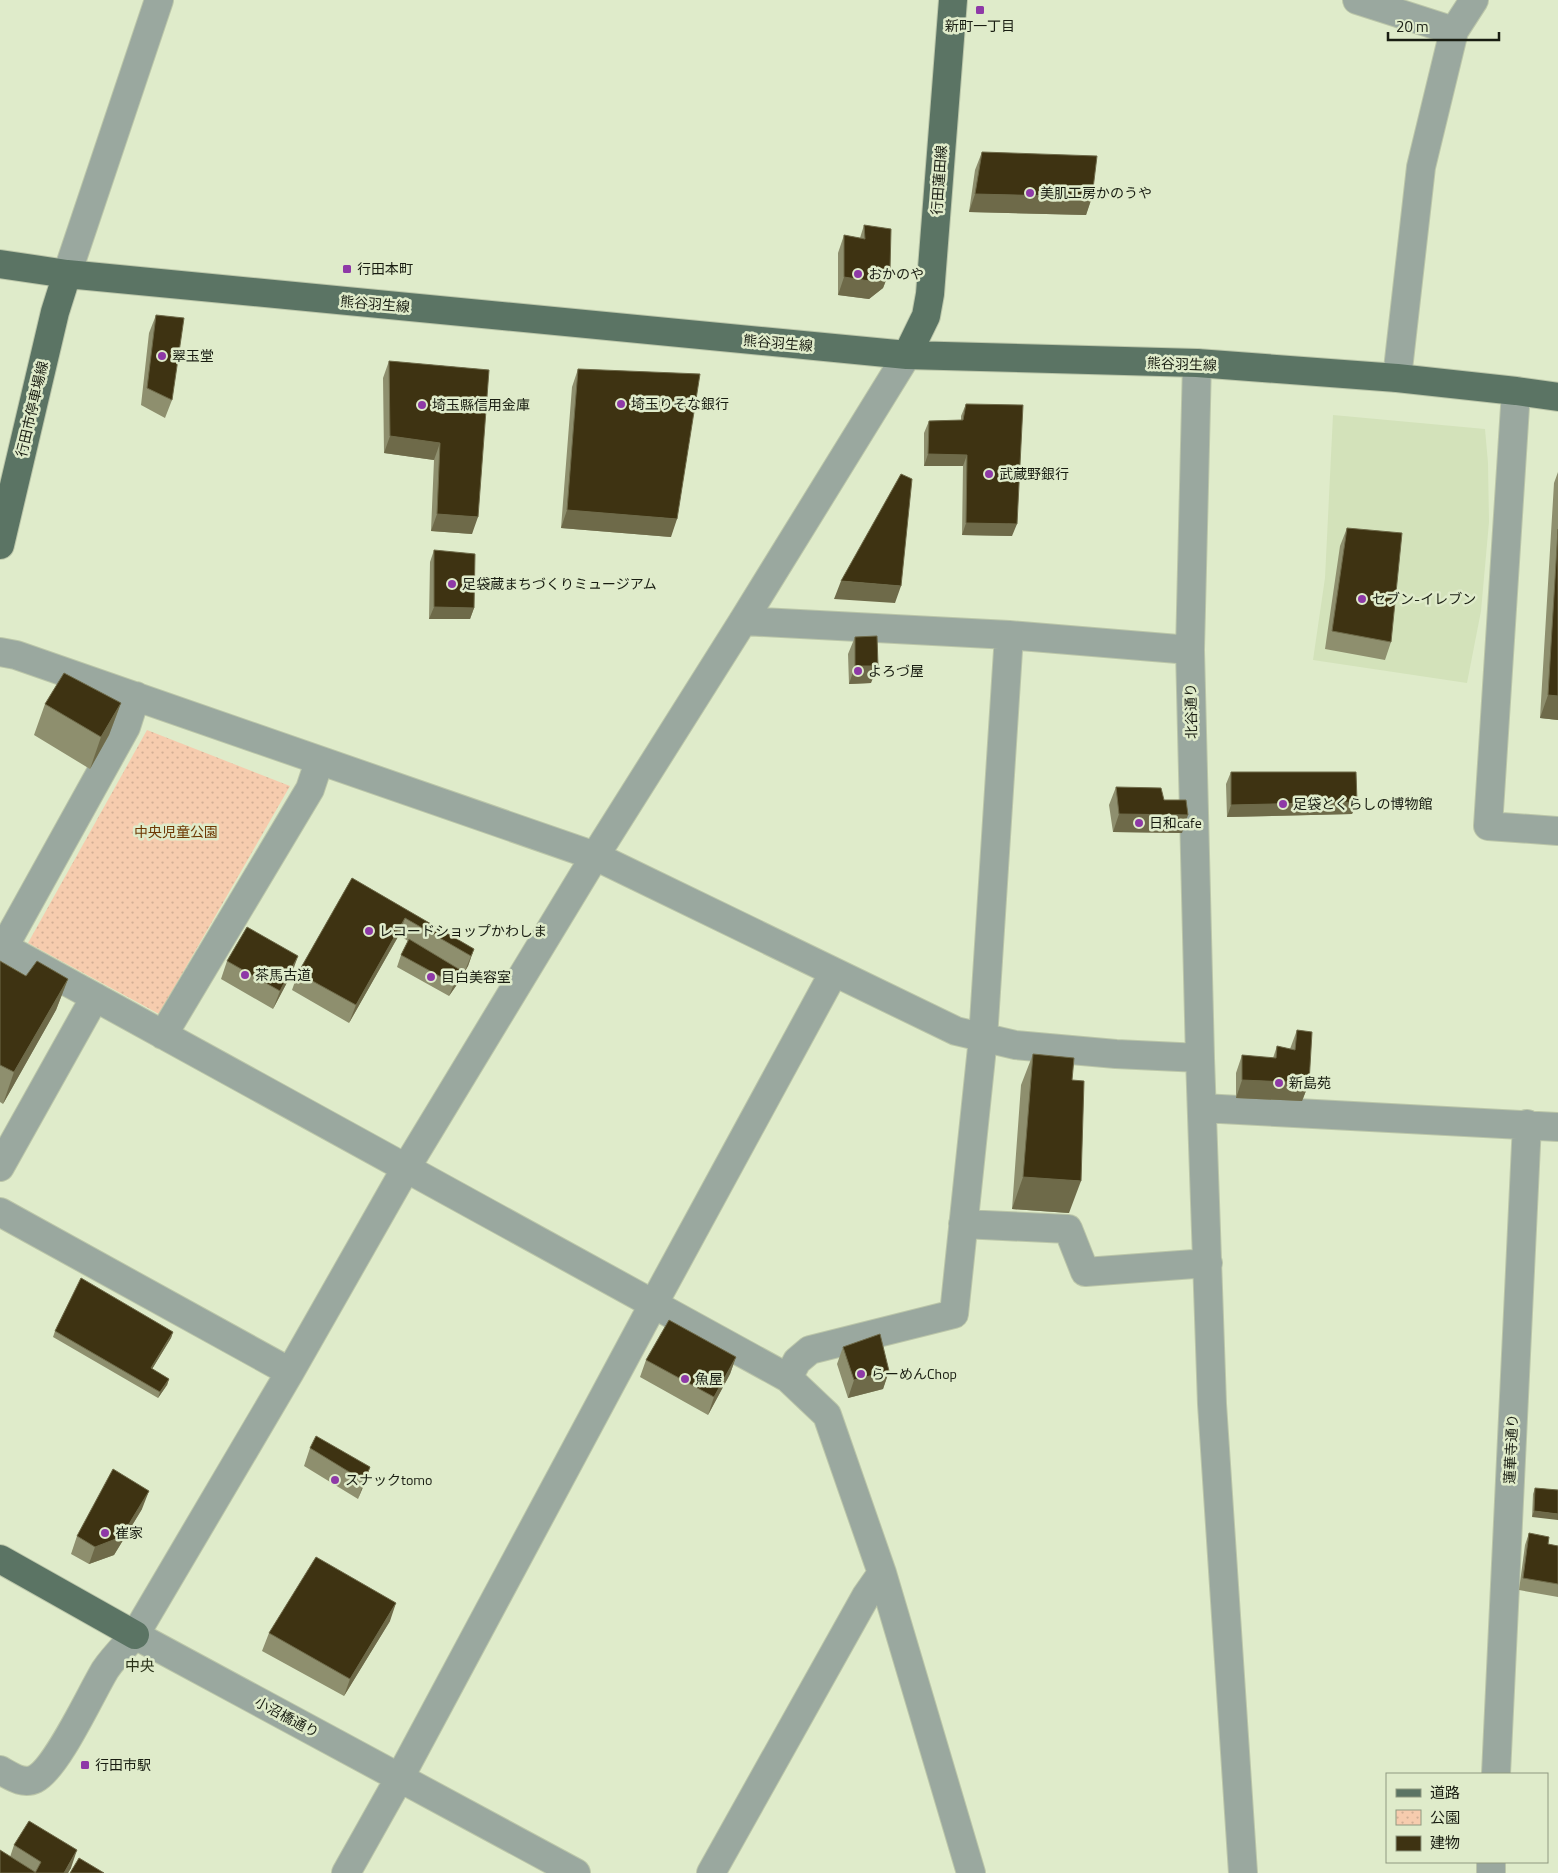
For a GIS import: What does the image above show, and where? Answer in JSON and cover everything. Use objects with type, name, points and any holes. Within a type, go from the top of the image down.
[{"type":"main road","name":"行田蓮田線","points":[[907,355],[926,316],[930,294],[953,0]]},
{"type":"main road","name":"熊谷羽生線","points":[[0,264],[67,274],[907,355],[1197,364],[1397,378],[1558,397]]},
{"type":"main road","name":"行田市停車場線","points":[[0,545],[56,312],[67,274]]},
{"type":"main road","name":"小沼橋通り","points":[[0,1559],[134,1635]]},
{"type":"street","points":[[67,274],[159,0]]},
{"type":"street","points":[[1357,0],[1454,30]]},
{"type":"street","points":[[1397,378],[1421,166],[1454,30],[1474,0]]},
{"type":"street","points":[[0,1770],[18,1780],[34,1780],[46,1772],[107,1668],[134,1635],[290,1372],[406,1168],[595,856],[907,355]]},
{"type":"street","name":"北谷通り","points":[[1197,364],[1190,650],[1200,1058],[1212,1404],[1243,1873]]},
{"type":"street","points":[[1516,391],[1488,826],[1558,831]]},
{"type":"street","points":[[743,621],[1009,634],[1190,650]]},
{"type":"street","points":[[788,1378],[797,1361],[810,1350],[954,1314],[983,1038],[1009,634]]},
{"type":"street","points":[[0,652],[16,655],[136,696],[319,762],[595,856],[956,1031],[1015,1045],[1116,1054],[1200,1058]]},
{"type":"street","points":[[136,696],[126,727],[2,946],[788,1378],[827,1415],[882,1573],[971,1873]]},
{"type":"street","points":[[163,1035],[310,789],[319,762]]},
{"type":"street","points":[[346,1873],[400,1778],[654,1303],[834,972]]},
{"type":"street","points":[[0,1167],[95,998]]},
{"type":"street","points":[[1202,1108],[1558,1127]]},
{"type":"street","name":"蓮華寺通り","points":[[1496,1773],[1527,1124]]},
{"type":"street","points":[[0,1212],[290,1372]]},
{"type":"street","points":[[964,1224],[1068,1229],[1085,1272],[1208,1263]]},
{"type":"street","points":[[711,1873],[866,1596],[882,1573]]},
{"type":"street","name":"小沼橋通り","points":[[134,1635],[576,1873]]},
{"type":"shaded area","points":[[1333,415],[1485,429],[1488,463],[1489,522],[1481,611],[1467,683],[1313,660],[1325,578]]},
{"type":"green space","name":"中央児童公園","points":[[147,730],[290,786],[159,1014],[28,943]]},
{"type":"building","points":[[982,152],[1097,156],[1092,197],[975,194]]},
{"type":"building","points":[[864,225],[891,229],[890,270],[876,282],[844,277],[844,235],[865,239]]},
{"type":"building","points":[[156,315],[184,318],[172,400],[147,388]]},
{"type":"building","points":[[389,361],[489,370],[478,517],[437,514],[440,443],[390,436]]},
{"type":"building","points":[[578,369],[700,374],[677,519],[567,510]]},
{"type":"building","points":[[966,404],[1023,405],[1017,524],[966,523],[967,455],[928,454],[929,421],[963,420]]},
{"type":"building","points":[[901,474],[912,479],[901,586],[841,581]]},
{"type":"building","name":"セブン-イレブン","points":[[1347,528],[1402,533],[1391,642],[1332,631]]},
{"type":"building","points":[[1558,529],[1558,696],[1548,695]]},
{"type":"building","points":[[434,550],[475,554],[474,608],[434,607]]},
{"type":"building","points":[[877,636],[878,666],[855,666],[855,637]]},
{"type":"building","points":[[64,673],[121,703],[101,737],[45,704]]},
{"type":"building","points":[[1231,772],[1356,772],[1357,802],[1231,805]]},
{"type":"building","points":[[1116,787],[1161,788],[1164,800],[1186,800],[1188,815],[1119,814]]},
{"type":"building","points":[[352,878],[474,949],[471,956],[405,918],[356,1005],[298,973]]},
{"type":"building","points":[[247,927],[298,956],[280,991],[227,961]]},
{"type":"building","points":[[409,939],[462,971],[454,984],[401,955]]},
{"type":"building","points":[[0,961],[26,976],[37,961],[68,979],[14,1072],[0,1065]]},
{"type":"building","points":[[1297,1030],[1312,1032],[1309,1083],[1242,1080],[1242,1055],[1276,1058],[1277,1046],[1295,1050]]},
{"type":"building","points":[[1033,1054],[1074,1058],[1072,1080],[1084,1081],[1081,1181],[1023,1177]]},
{"type":"building","points":[[81,1278],[173,1332],[151,1368],[169,1379],[160,1392],[55,1331]]},
{"type":"building","points":[[669,1320],[736,1357],[714,1397],[646,1360]]},
{"type":"building","points":[[880,1334],[889,1371],[854,1380],[843,1347]]},
{"type":"building","points":[[316,1436],[370,1467],[364,1481],[310,1448]]},
{"type":"building","points":[[113,1469],[149,1491],[121,1537],[95,1547],[77,1536]]},
{"type":"building","points":[[1535,1488],[1558,1490],[1558,1514],[1534,1511]]},
{"type":"building","points":[[1529,1533],[1549,1537],[1548,1544],[1558,1546],[1558,1584],[1523,1578]]},
{"type":"building","points":[[316,1557],[396,1603],[350,1679],[269,1633]]},
{"type":"building","points":[[29,1821],[77,1850],[64,1873],[35,1873],[41,1862],[14,1845]]},
{"type":"building","points":[[0,1850],[35,1872],[35,1873],[0,1873]]},
{"type":"building","points":[[79,1858],[104,1873],[70,1873]]},
{"type":"place","name":"新町一丁目","points":[[980,10]]},
{"type":"place","name":"美肌工房かのうや","points":[[1030,193]]},
{"type":"place","name":"行田本町","points":[[347,269]]},
{"type":"place","name":"おかのや","points":[[858,274]]},
{"type":"place","name":"翠玉堂","points":[[162,356]]},
{"type":"place","name":"埼玉りそな銀行","points":[[621,404]]},
{"type":"place","name":"埼玉縣信用金庫","points":[[422,405]]},
{"type":"place","name":"武蔵野銀行","points":[[989,474]]},
{"type":"place","name":"足袋蔵まちづくりミュージアム","points":[[452,584]]},
{"type":"place","name":"セブン-イレブン","points":[[1362,599]]},
{"type":"place","name":"よろづ屋","points":[[858,671]]},
{"type":"place","name":"足袋とくらしの博物館","points":[[1283,804]]},
{"type":"place","name":"日和cafe","points":[[1139,823]]},
{"type":"place","name":"レコードショップかわしま","points":[[369,931]]},
{"type":"place","name":"茶馬古道","points":[[245,975]]},
{"type":"place","name":"目白美容室","points":[[431,977]]},
{"type":"place","name":"新島苑","points":[[1279,1083]]},
{"type":"place","name":"らーめんChop","points":[[861,1374]]},
{"type":"place","name":"魚屋","points":[[685,1379]]},
{"type":"place","name":"スナックtomo","points":[[335,1480]]},
{"type":"place","name":"崔家","points":[[105,1533]]},
{"type":"place","name":"行田市駅","points":[[85,1765]]},
{"type":"district","name":"中央","points":[[140,1666]]}]
